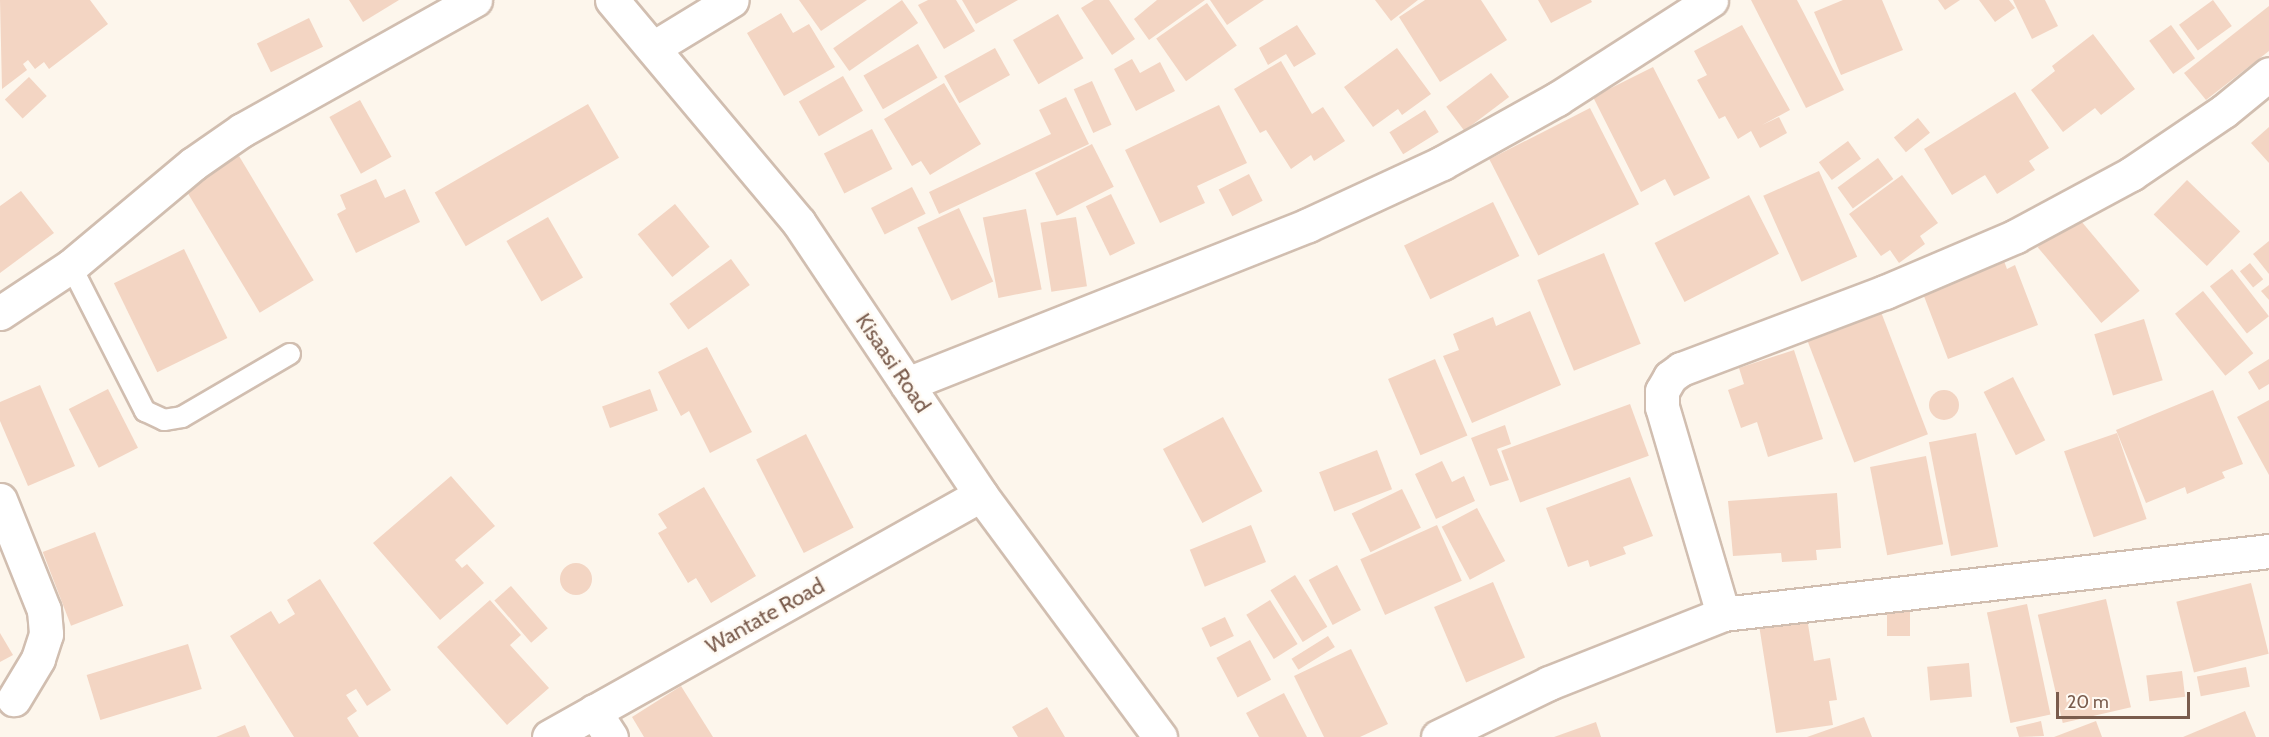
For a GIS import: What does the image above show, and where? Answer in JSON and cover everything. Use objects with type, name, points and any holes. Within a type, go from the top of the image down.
[{"type":"street","points":[[0,313],[71,266],[193,164],[242,130],[476,0]]},
{"type":"street","name":"Kisaasi Road","points":[[612,0],[799,223],[981,495],[1160,737]]},
{"type":"street","points":[[652,48],[732,0]]},
{"type":"street","points":[[907,384],[1308,225],[1442,163],[1557,99],[1710,0]]},
{"type":"street","points":[[1723,614],[1662,407],[1662,391],[1670,377],[1681,369],[1885,292],[2016,236],[2131,174],[2224,111],[2269,74]]},
{"type":"street","name":"Wantate Road","points":[[549,737],[602,724],[981,495]]},
{"type":"street","points":[[0,500],[44,610],[46,634],[38,659],[14,699]]},
{"type":"street","points":[[1438,737],[1549,683],[1723,614],[2269,551]]},
{"type":"lane","points":[[71,266],[146,411],[164,420],[182,417],[290,354]]},
{"type":"building","points":[[0,0],[90,0],[108,24],[49,69],[44,62],[35,69],[28,60],[23,64],[27,70],[2,89]]},
{"type":"building","points":[[349,0],[399,0],[363,22]]},
{"type":"building","points":[[799,0],[867,0],[821,31]]},
{"type":"building","points":[[902,0],[918,23],[849,71],[833,48]]},
{"type":"building","points":[[928,0],[956,0],[975,31],[944,49],[918,5]]},
{"type":"building","points":[[962,0],[1018,0],[976,24]]},
{"type":"building","points":[[1094,0],[1109,0],[1135,39],[1112,55],[1081,8]]},
{"type":"building","points":[[1157,0],[1205,0],[1149,40],[1134,19]]},
{"type":"building","points":[[1210,0],[1264,0],[1227,25]]},
{"type":"building","points":[[1375,0],[1418,0],[1391,21]]},
{"type":"building","points":[[1425,0],[1481,0],[1507,40],[1440,82],[1399,17]]},
{"type":"building","points":[[1538,0],[1591,0],[1592,2],[1551,23]]},
{"type":"building","points":[[1751,0],[1797,0],[1844,90],[1806,108]]},
{"type":"building","points":[[1843,0],[1882,0],[1903,50],[1841,75],[1814,12]]},
{"type":"building","points":[[1938,0],[1960,0],[1945,10]]},
{"type":"building","points":[[1979,0],[2009,0],[2015,8],[1995,22]]},
{"type":"building","points":[[2013,0],[2045,0],[2058,26],[2032,39]]},
{"type":"building","points":[[2213,0],[2232,26],[2198,51],[2179,25]]},
{"type":"building","points":[[1207,3],[1237,46],[1186,81],[1156,39]]},
{"type":"building","points":[[2269,6],[2269,51],[2206,100],[2184,73]]},
{"type":"building","points":[[781,13],[793,33],[809,24],[835,67],[784,96],[747,33]]},
{"type":"building","points":[[1058,14],[1084,58],[1038,84],[1013,40]]},
{"type":"building","points":[[309,18],[323,47],[271,72],[257,43]]},
{"type":"building","points":[[1297,25],[1316,54],[1294,67],[1286,54],[1268,65],[1259,48]]},
{"type":"building","points":[[1742,25],[1790,110],[1762,125],[1779,117],[1787,133],[1760,148],[1751,131],[1738,139],[1725,116],[1719,119],[1697,80],[1707,75],[1694,51]]},
{"type":"building","points":[[2171,25],[2195,58],[2173,74],[2149,41]]},
{"type":"building","points":[[2093,34],[2135,89],[2101,115],[2095,108],[2063,132],[2031,90],[2055,71],[2052,66]]},
{"type":"building","points":[[918,44],[938,78],[883,109],[863,76]]},
{"type":"building","points":[[995,48],[1010,75],[959,103],[944,76]]},
{"type":"building","points":[[1397,48],[1431,94],[1402,115],[1398,109],[1373,127],[1344,87]]},
{"type":"building","points":[[1132,59],[1140,73],[1160,62],[1175,91],[1136,111],[1114,69]]},
{"type":"building","points":[[1281,61],[1312,114],[1323,107],[1345,141],[1314,161],[1311,155],[1291,169],[1266,130],[1260,133],[1234,89]]},
{"type":"building","points":[[1653,67],[1710,178],[1674,196],[1665,179],[1641,192],[1593,97]]},
{"type":"building","points":[[1491,73],[1509,97],[1464,131],[1446,107]]},
{"type":"building","points":[[843,76],[863,111],[819,136],[799,102]]},
{"type":"building","points":[[29,77],[47,96],[23,119],[5,100]]},
{"type":"building","points":[[1092,81],[1112,125],[1093,133],[1074,89]]},
{"type":"building","points":[[944,83],[981,144],[930,175],[921,161],[912,166],[884,119]]},
{"type":"building","points":[[2015,92],[2049,148],[2029,161],[2035,170],[1997,194],[1985,175],[1952,195],[1924,149]]},
{"type":"building","points":[[1066,97],[1089,144],[939,214],[929,192],[1051,134],[1039,110]]},
{"type":"building","points":[[360,100],[392,157],[361,174],[329,117]]},
{"type":"building","points":[[588,104],[619,158],[466,246],[435,193]]},
{"type":"building","points":[[1219,105],[1247,163],[1197,186],[1205,203],[1160,223],[1125,150]]},
{"type":"building","points":[[1590,108],[1639,204],[1538,256],[1489,159]]},
{"type":"building","points":[[1425,110],[1439,132],[1403,154],[1389,132]]},
{"type":"building","points":[[1918,118],[1930,133],[1906,152],[1894,138]]},
{"type":"building","points":[[2269,127],[2269,163],[2251,143]]},
{"type":"building","points":[[872,129],[892,169],[844,194],[824,154]]},
{"type":"building","points":[[1848,141],[1861,159],[1832,180],[1819,162]]},
{"type":"building","points":[[1092,144],[1114,187],[1057,216],[1035,173]]},
{"type":"building","points":[[239,156],[314,280],[260,313],[185,188]]},
{"type":"building","points":[[1878,158],[1893,179],[1853,208],[1838,187]]},
{"type":"building","points":[[1819,171],[1857,257],[1802,282],[1763,196]]},
{"type":"building","points":[[1249,174],[1263,201],[1232,216],[1219,189]]},
{"type":"building","points":[[1902,175],[1938,223],[1920,236],[1925,244],[1899,263],[1890,250],[1881,256],[1849,214]]},
{"type":"building","points":[[376,179],[385,198],[405,189],[420,222],[356,253],[337,214],[346,209],[340,195]]},
{"type":"building","points":[[2187,180],[2240,231],[2207,266],[2154,215]]},
{"type":"building","points":[[912,187],[926,214],[885,235],[871,208]]},
{"type":"building","points":[[21,191],[54,233],[0,273],[0,206]]},
{"type":"building","points":[[1111,194],[1135,243],[1110,256],[1086,206]]},
{"type":"building","points":[[1749,195],[1779,254],[1685,302],[1655,243]]},
{"type":"building","points":[[1493,202],[1519,256],[1430,299],[1404,245]]},
{"type":"building","points":[[675,204],[710,247],[672,277],[638,234]]},
{"type":"building","points":[[959,208],[993,281],[952,301],[917,227]]},
{"type":"building","points":[[1026,209],[1042,289],[998,298],[983,217]]},
{"type":"building","points":[[2076,215],[2140,291],[2101,323],[2038,247]]},
{"type":"building","points":[[548,217],[583,278],[541,302],[506,241]]},
{"type":"building","points":[[1076,217],[1087,286],[1051,292],[1040,223]]},
{"type":"building","points":[[2269,241],[2269,274],[2253,254]]},
{"type":"building","points":[[184,249],[227,338],[157,372],[114,283]]},
{"type":"building","points":[[1604,253],[1641,344],[1574,371],[1537,280]]},
{"type":"building","points":[[731,259],[750,285],[688,330],[670,304]]},
{"type":"building","points":[[2004,261],[2007,269],[2015,265],[2038,325],[1948,359],[1922,291]]},
{"type":"building","points":[[2250,263],[2263,279],[2253,288],[2240,271]]},
{"type":"building","points":[[2232,269],[2269,316],[2247,334],[2210,286]]},
{"type":"building","points":[[2269,285],[2269,300],[2261,291]]},
{"type":"building","points":[[2203,291],[2253,353],[2225,376],[2175,314]]},
{"type":"building","points":[[1530,311],[1561,385],[1472,423],[1443,356],[1459,350],[1453,334],[1493,317],[1496,326]]},
{"type":"building","points":[[1881,312],[1928,434],[1854,463],[1807,340]]},
{"type":"building","points":[[2144,319],[2163,380],[2113,395],[2094,334]]},
{"type":"building","points":[[707,347],[752,432],[710,453],[689,411],[681,416],[658,372]]},
{"type":"building","points":[[1794,350],[1823,439],[1768,457],[1757,422],[1741,428],[1728,390],[1744,384],[1739,368]]},
{"type":"building","points":[[1435,359],[1467,435],[1420,455],[1388,379]]},
{"type":"building","points":[[2269,359],[2269,384],[2259,390],[2248,372]]},
{"type":"building","points":[[2013,377],[2045,440],[2016,455],[1984,392]]},
{"type":"building","points":[[40,385],[75,466],[28,486],[0,421],[0,402]]},
{"type":"building","points":[[108,389],[138,448],[99,468],[69,409]]},
{"type":"building","points":[[650,389],[658,411],[610,428],[602,406]]},
{"type":"building","points":[[1944,390],[1955,394],[1959,405],[1955,416],[1944,420],[1933,416],[1929,405],[1933,394]]},
{"type":"building","points":[[2213,390],[2243,464],[2222,472],[2225,478],[2187,494],[2185,487],[2146,503],[2116,430]]},
{"type":"building","points":[[2269,400],[2269,475],[2237,417]]},
{"type":"building","points":[[1630,404],[1649,456],[1520,503],[1501,451]]},
{"type":"building","points":[[1223,417],[1262,491],[1202,523],[1163,449]]},
{"type":"building","points":[[1505,425],[1511,444],[1497,449],[1509,480],[1490,486],[1471,438]]},
{"type":"building","points":[[1976,433],[1998,547],[1951,556],[1929,442]]},
{"type":"building","points":[[2117,433],[2147,519],[2094,537],[2064,451]]},
{"type":"building","points":[[806,434],[854,528],[804,553],[756,459]]},
{"type":"building","points":[[1377,450],[1392,489],[1334,511],[1319,472]]},
{"type":"building","points":[[1926,456],[1943,544],[1887,555],[1870,467]]},
{"type":"building","points":[[1442,461],[1452,482],[1464,476],[1475,501],[1436,519],[1415,474]]},
{"type":"building","points":[[451,476],[495,526],[455,560],[462,568],[467,564],[484,583],[440,620],[373,543]]},
{"type":"building","points":[[1630,477],[1653,536],[1623,547],[1626,554],[1590,567],[1588,560],[1568,567],[1546,508]]},
{"type":"building","points":[[704,487],[756,576],[711,603],[696,578],[688,583],[658,533],[667,528],[658,514]]},
{"type":"building","points":[[1402,489],[1421,528],[1371,552],[1352,514]]},
{"type":"building","points":[[1837,493],[1841,548],[1816,550],[1817,560],[1782,562],[1781,553],[1733,556],[1728,501]]},
{"type":"building","points":[[1477,508],[1505,561],[1470,580],[1442,527]]},
{"type":"building","points":[[1251,525],[1266,562],[1205,587],[1190,550]]},
{"type":"building","points":[[1437,525],[1462,581],[1385,615],[1360,559]]},
{"type":"building","points":[[95,532],[123,606],[71,626],[43,552]]},
{"type":"building","points":[[576,563],[587,568],[592,579],[587,590],[576,595],[565,590],[560,579],[565,568]]},
{"type":"building","points":[[1337,565],[1361,610],[1333,625],[1309,580]]},
{"type":"building","points":[[1295,575],[1327,627],[1303,642],[1270,590]]},
{"type":"building","points":[[320,579],[391,690],[367,706],[356,689],[346,695],[357,711],[347,718],[359,737],[294,737],[230,636],[271,611],[279,624],[295,614],[287,600]]},
{"type":"building","points":[[1493,582],[1525,657],[1466,682],[1434,607]]},
{"type":"building","points":[[2251,583],[2269,654],[2194,672],[2176,602]]},
{"type":"building","points":[[511,586],[548,628],[531,643],[494,600]]},
{"type":"building","points":[[2106,599],[2131,707],[2063,723],[2038,615]]},
{"type":"building","points":[[490,600],[521,635],[510,645],[549,688],[507,725],[437,647]]},
{"type":"building","points":[[1270,600],[1298,644],[1274,659],[1246,615]]},
{"type":"building","points":[[2027,604],[2050,715],[2010,723],[1987,613]]},
{"type":"building","points":[[1887,611],[1910,611],[1910,636],[1887,636]]},
{"type":"building","points":[[1225,617],[1234,636],[1210,647],[1201,628]]},
{"type":"building","points":[[1807,618],[1814,661],[1830,658],[1837,700],[1829,701],[1833,725],[1776,733],[1759,625]]},
{"type":"building","points":[[0,633],[13,655],[0,662]]},
{"type":"building","points":[[1328,636],[1335,647],[1298,670],[1292,659]]},
{"type":"building","points":[[1250,640],[1271,680],[1238,698],[1216,658]]},
{"type":"building","points":[[188,644],[202,689],[100,720],[87,675]]},
{"type":"building","points":[[1351,649],[1388,724],[1360,737],[1324,737],[1294,676]]},
{"type":"building","points":[[1969,663],[1972,697],[1930,701],[1927,667]]},
{"type":"building","points":[[2246,667],[2250,687],[2201,696],[2197,677]]},
{"type":"building","points":[[2182,671],[2185,697],[2149,701],[2146,675]]},
{"type":"building","points":[[681,686],[713,737],[644,737],[632,717]]},
{"type":"building","points":[[1284,693],[1307,737],[1259,737],[1246,713]]},
{"type":"building","points":[[1047,707],[1065,737],[1018,737],[1012,727]]},
{"type":"building","points":[[2245,711],[2256,737],[2183,737]]},
{"type":"building","points":[[1864,717],[1872,737],[1807,737]]},
{"type":"building","points":[[2041,721],[2044,736],[2019,737],[2016,727]]},
{"type":"building","points":[[2096,721],[2102,737],[2054,737]]},
{"type":"building","points":[[1596,722],[1601,737],[1554,737]]},
{"type":"building","points":[[245,725],[250,737],[216,737]]}]
